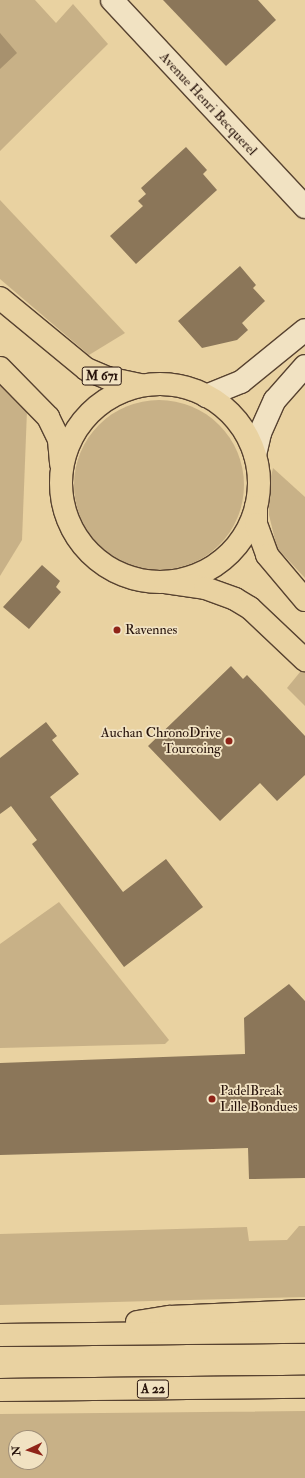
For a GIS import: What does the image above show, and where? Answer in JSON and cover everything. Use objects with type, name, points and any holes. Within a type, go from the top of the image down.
[{"type":"main road","name":"M 671","points":[[0,298],[86,369],[123,382],[152,385]]},
{"type":"main road","points":[[0,368],[39,406],[54,426],[59,440],[67,515],[75,532],[92,555],[127,576],[205,588],[236,599],[260,616],[305,660]]},
{"type":"main road","points":[[62,478],[68,449],[90,415],[123,392],[152,385],[180,386],[206,396],[236,420],[255,455],[259,476],[256,524],[267,555],[305,600]]},
{"type":"main road","points":[[165,582],[198,575],[227,557],[245,534],[256,507]]},
{"type":"main road","points":[[97,1333],[170,1317],[305,1311]]},
{"type":"main road","points":[[0,1334],[305,1332]]},
{"type":"main road","name":"A 22","points":[[0,1390],[305,1387]]},
{"type":"street","name":"Avenue Henri Becquerel","points":[[112,0],[305,207]]},
{"type":"street","points":[[206,396],[246,379],[305,330]]},
{"type":"street","points":[[255,455],[260,433],[275,400],[305,366]]},
{"type":"shaded area","points":[[0,0],[35,0],[56,23],[73,4],[108,44],[0,151]]},
{"type":"shaded area","points":[[0,33],[17,53],[0,69]]},
{"type":"shaded area","points":[[0,200],[125,333],[89,355],[0,279]]},
{"type":"shaded area","points":[[0,383],[27,410],[22,540],[0,576]]},
{"type":"shaded area","points":[[151,400],[167,400],[192,406],[213,419],[225,431],[238,452],[244,477],[244,493],[238,518],[225,539],[213,551],[192,564],[167,570],[151,570],[126,564],[105,551],[93,539],[80,518],[74,493],[74,477],[80,452],[93,431],[105,419],[126,406]]},
{"type":"shaded area","points":[[273,468],[305,497],[305,578],[277,548],[269,515],[268,489]]},
{"type":"shaded area","points":[[305,666],[305,706],[287,688]]},
{"type":"shaded area","points":[[59,902],[169,1040],[165,1044],[0,1048],[0,944]]},
{"type":"shaded area","points":[[299,1226],[305,1226],[305,1297],[0,1305],[0,1234],[247,1227],[249,1241],[287,1240]]},
{"type":"shaded area","points":[[305,1411],[305,1478],[0,1478],[0,1414]]},
{"type":"building","points":[[163,0],[258,0],[276,20],[226,66]]},
{"type":"building","points":[[186,147],[207,170],[203,174],[217,190],[136,264],[110,236],[143,206],[138,201],[146,194],[141,188]]},
{"type":"building","points":[[240,266],[256,285],[253,288],[265,301],[242,323],[248,330],[237,340],[202,348],[178,321]]},
{"type":"building","points":[[42,565],[60,581],[56,587],[61,592],[29,629],[3,607]]},
{"type":"building","name":"Auchan ChronoDrive Tourcoing","points":[[231,666],[243,679],[247,675],[305,736],[305,775],[277,801],[260,783],[220,821],[148,746]]},
{"type":"building","points":[[46,722],[57,736],[52,740],[79,774],[50,797],[123,892],[166,859],[203,907],[124,967],[32,844],[37,840],[11,806],[0,814],[0,758]]},
{"type":"building","points":[[289,984],[305,1001],[305,1178],[249,1179],[248,1148],[0,1155],[0,1063],[245,1054],[244,1018]]},
{"type":"place","name":"Ravennes","points":[[117,630]]},
{"type":"place","name":"Auchan ChronoDrive Tourcoing","points":[[229,741]]},
{"type":"place","name":"PadelBreak Lille Bondues","points":[[212,1099]]}]
